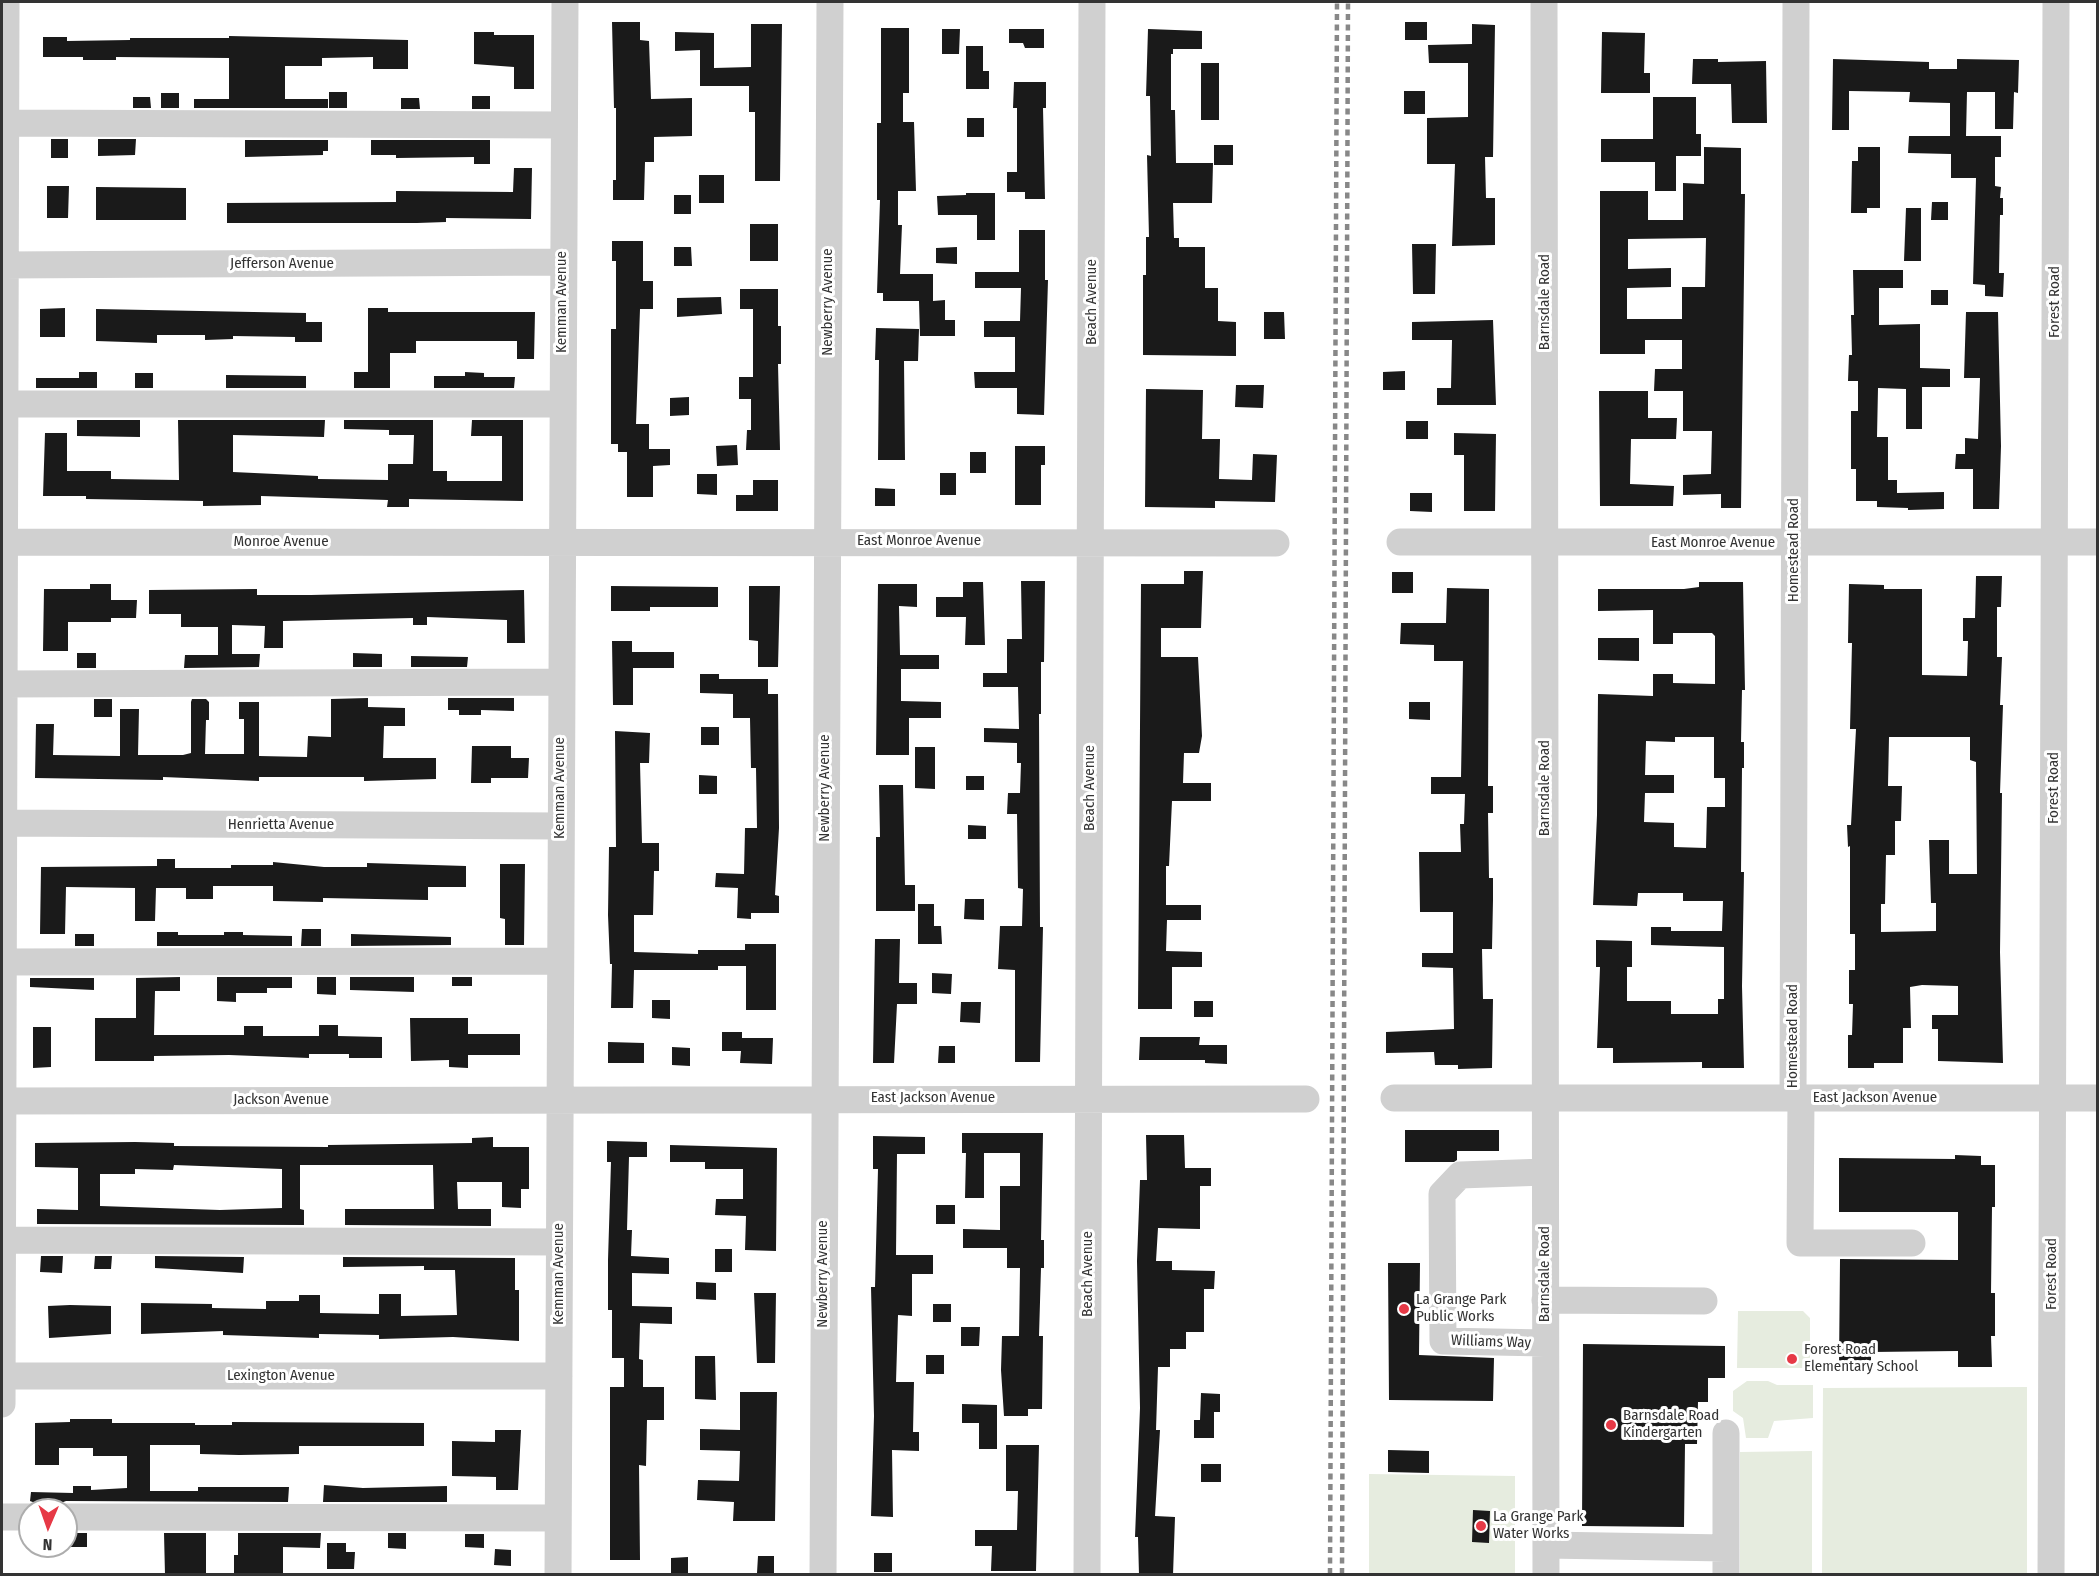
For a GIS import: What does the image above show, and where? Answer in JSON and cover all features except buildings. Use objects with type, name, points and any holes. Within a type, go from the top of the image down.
[{"type":"street","points":[[2,1404],[3,265],[6,2]]},
{"type":"street","name":"Kemman Avenue","points":[[558,1575],[565,2]]},
{"type":"street","name":"Newberry Avenue","points":[[823,1575],[830,2]]},
{"type":"street","name":"Beach Avenue","points":[[1087,1575],[1092,2]]},
{"type":"street","name":"Barnsdale Road","points":[[1544,2],[1546,1575]]},
{"type":"street","name":"Homestead Road","points":[[1796,2],[1794,543],[1800,1242],[1912,1243]]},
{"type":"street","name":"Forest Road","points":[[2051,1575],[2056,2]]},
{"type":"street","points":[[4,123],[564,125]]},
{"type":"street","name":"Jefferson Avenue","points":[[3,265],[563,262]]},
{"type":"street","points":[[3,404],[562,404]]},
{"type":"street","name":"Monroe Avenue","points":[[3,542],[561,542]]},
{"type":"street","name":"East Monroe Avenue","points":[[561,542],[1276,543]]},
{"type":"street","name":"East Monroe Avenue","points":[[1400,542],[2097,542]]},
{"type":"street","points":[[3,684],[561,682]]},
{"type":"street","name":"Henrietta Avenue","points":[[2,823],[560,826]]},
{"type":"street","points":[[2,962],[560,961]]},
{"type":"street","name":"East Jackson Avenue","points":[[560,1098],[1306,1099]]},
{"type":"street","name":"Jackson Avenue","points":[[2,1101],[560,1098]]},
{"type":"street","points":[[1394,1098],[1544,1098]]},
{"type":"street","name":"East Jackson Avenue","points":[[1544,1098],[2097,1098]]},
{"type":"street","name":"Williams Way","points":[[1545,1172],[1460,1175],[1442,1194],[1443,1341],[1545,1343]]},
{"type":"street","points":[[2,1240],[559,1242]]},
{"type":"street","points":[[1545,1300],[1704,1300]]},
{"type":"street","name":"Lexington Avenue","points":[[2,1376],[559,1377]]},
{"type":"street","points":[[1546,1545],[1726,1561],[1726,1432]]},
{"type":"street","points":[[2,1517],[18,1517]]},
{"type":"street","points":[[78,1517],[558,1518]]},
{"type":"shaded area","points":[[1738,1311],[1803,1311],[1810,1318],[1810,1362],[1804,1368],[1737,1368]]},
{"type":"shaded area","points":[[1747,1381],[1768,1381],[1777,1385],[1813,1385],[1813,1418],[1774,1421],[1768,1438],[1746,1438],[1743,1418],[1733,1411],[1733,1391]]},
{"type":"shaded area","points":[[2027,1387],[2027,1574],[1822,1574],[1823,1388]]},
{"type":"shaded area","points":[[1812,1451],[1812,1574],[1740,1574],[1740,1452]]},
{"type":"shaded area","points":[[1369,1474],[1515,1476],[1515,1574],[1369,1574]]},
{"type":"railway","points":[[1330,1574],[1337,2]]},
{"type":"railway","points":[[1342,1574],[1348,2]]},
{"type":"place","name":"La Grange Park Public Works","points":[[1404,1309]]},
{"type":"place","name":"Forest Road Elementary School","points":[[1792,1359]]},
{"type":"place","name":"Barnsdale Road Kindergarten","points":[[1611,1425]]},
{"type":"place","name":"La Grange Park Water Works","points":[[1481,1526]]}]
